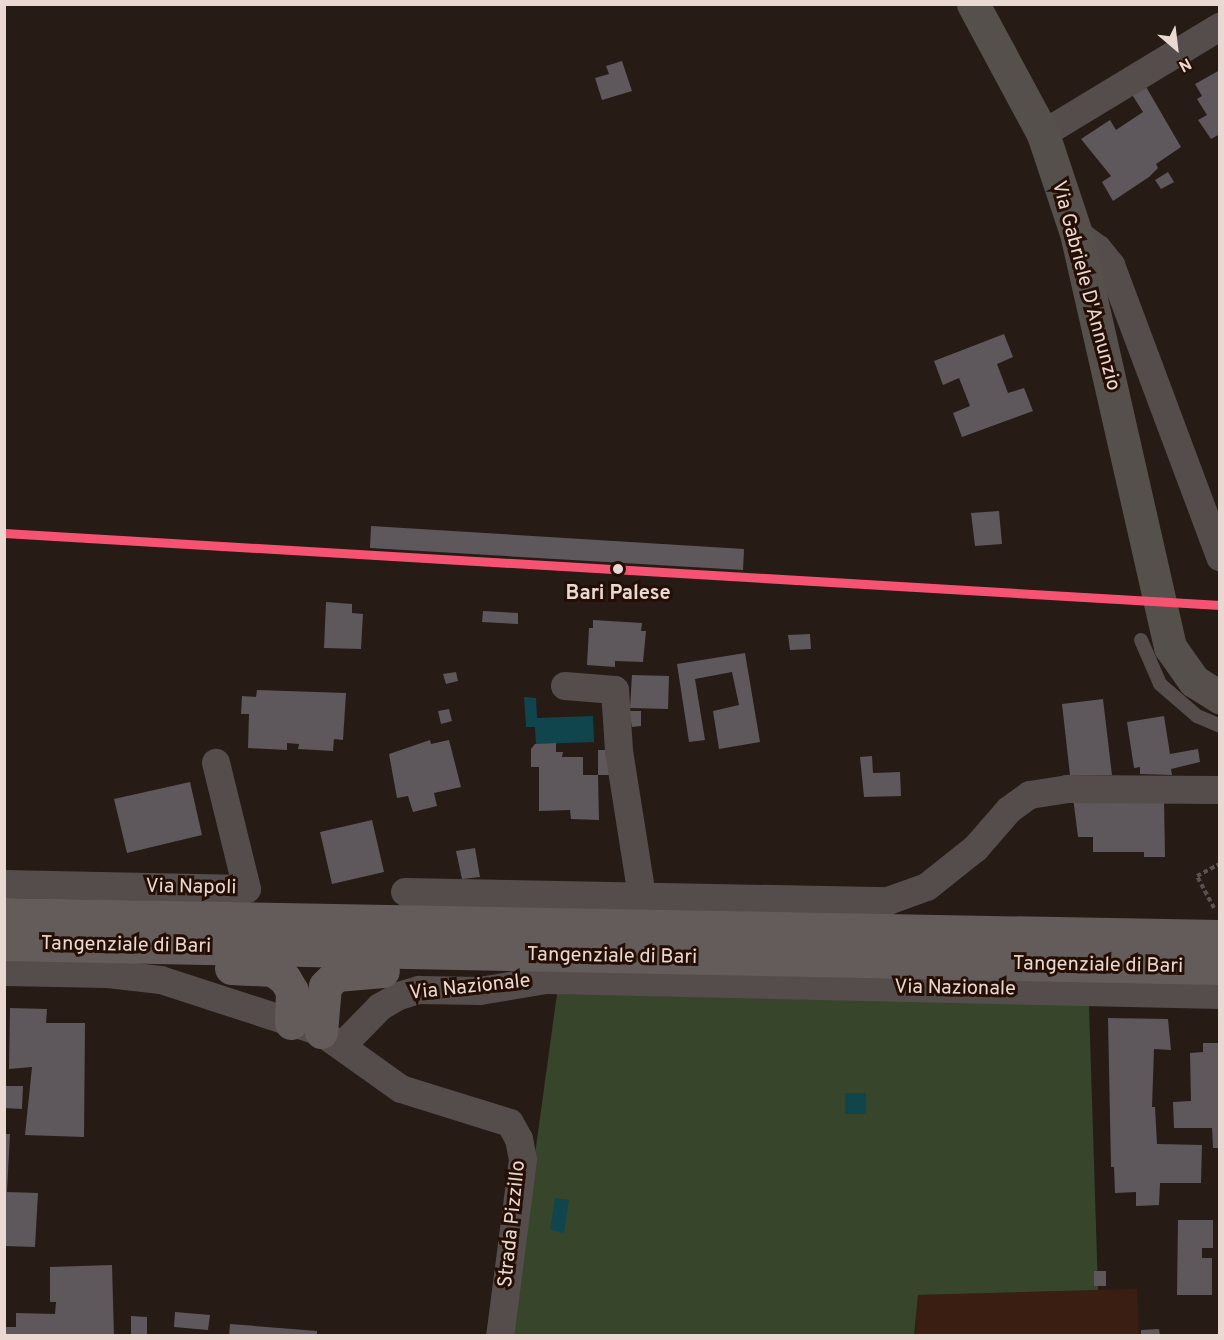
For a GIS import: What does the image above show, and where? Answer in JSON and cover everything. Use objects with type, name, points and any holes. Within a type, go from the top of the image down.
[{"type":"highway","name":"Tangenziale di Bari","points":[[4,914],[1217,923]]},
{"type":"highway","name":"Tangenziale di Bari","points":[[4,944],[1220,968]]},
{"type":"highway","points":[[180,947],[220,968],[273,970],[285,979],[318,1034]]},
{"type":"highway","points":[[318,1034],[325,986],[336,975],[352,971],[471,972],[562,956]]},
{"type":"street","name":"Via Gabriele D'Annunzio","points":[[973,4],[1043,134],[1076,233],[1149,547],[1155,644]]},
{"type":"street","points":[[1043,134],[1220,27]]},
{"type":"street","points":[[1076,233],[1098,249],[1111,265],[1220,556]]},
{"type":"street","points":[[1155,644],[1194,681],[1220,697]]},
{"type":"street","points":[[565,686],[615,690],[619,751],[642,896]]},
{"type":"street","name":"Via Napoli","points":[[4,884],[247,889],[216,762]]},
{"type":"street","points":[[405,892],[888,901],[927,887],[976,848],[1009,810],[1030,795],[1066,789],[1220,790]]},
{"type":"street","points":[[4,972],[108,974],[161,980],[318,1034]]},
{"type":"street","name":"Via Nazionale","points":[[318,1034],[380,1007],[399,996],[420,990],[480,991],[546,980],[1220,995]]},
{"type":"street","name":"Strada Pizzillo","points":[[318,1034],[376,1075],[401,1089],[492,1114],[510,1123],[519,1139],[523,1160],[500,1335]]},
{"type":"lane","points":[[1155,644],[1160,684],[1178,702],[1220,726]]},
{"type":"path","points":[[1217,923],[1197,876],[1220,864]]},
{"type":"shaded area","points":[[1137,1289],[1139,1335],[914,1336],[918,1295]]},
{"type":"green space","points":[[557,994],[1089,1005],[1098,1290],[918,1295],[914,1335],[510,1336]]},
{"type":"water","points":[[524,697],[536,698],[537,718],[593,716],[594,742],[536,744],[535,727],[526,727]]},
{"type":"water","points":[[845,1093],[866,1093],[866,1114],[845,1114]]},
{"type":"water","points":[[555,1198],[569,1200],[564,1233],[550,1230]]},
{"type":"building","points":[[622,61],[632,91],[602,100],[595,78],[609,74],[606,66]]},
{"type":"building","points":[[1220,70],[1220,134],[1211,139],[1198,120],[1207,115],[1197,99],[1202,96],[1195,84]]},
{"type":"building","points":[[1145,85],[1181,147],[1156,164],[1158,168],[1149,177],[1113,201],[1102,182],[1111,176],[1081,139],[1110,120],[1116,130],[1143,112],[1131,93]]},
{"type":"building","points":[[1168,172],[1174,182],[1161,189],[1155,180]]},
{"type":"building","points":[[1004,334],[1013,357],[997,364],[1008,393],[1024,388],[1033,411],[962,437],[953,413],[970,406],[959,378],[943,385],[934,361]]},
{"type":"building","points":[[999,511],[1002,544],[975,546],[971,513]]},
{"type":"building","points":[[371,526],[744,549],[743,570],[370,548]]},
{"type":"building","points":[[326,602],[352,604],[352,613],[363,614],[361,649],[324,648]]},
{"type":"building","points":[[483,611],[518,613],[518,624],[482,622]]},
{"type":"building","points":[[593,620],[642,623],[641,631],[646,631],[643,662],[615,661],[615,667],[587,665],[589,628],[593,628]]},
{"type":"building","points":[[810,634],[811,649],[790,650],[788,635]]},
{"type":"building","points":[[745,653],[760,742],[719,749],[713,711],[739,705],[732,672],[695,679],[705,740],[689,742],[677,664]]},
{"type":"building","points":[[456,672],[458,681],[446,684],[443,674]]},
{"type":"building","points":[[632,675],[669,676],[668,709],[630,708]]},
{"type":"building","points":[[257,690],[346,693],[343,740],[334,739],[333,751],[298,749],[299,744],[287,743],[287,750],[248,748],[249,714],[241,714],[242,696],[256,697]]},
{"type":"building","points":[[1103,699],[1112,775],[1070,775],[1062,704]]},
{"type":"building","points":[[449,709],[452,721],[441,724],[438,711]]},
{"type":"building","points":[[629,711],[641,711],[641,726],[632,727]]},
{"type":"building","points":[[1164,716],[1170,754],[1198,749],[1200,762],[1171,769],[1172,775],[1140,774],[1140,767],[1134,768],[1127,722]]},
{"type":"building","points":[[430,740],[431,744],[449,740],[461,787],[434,793],[437,806],[413,812],[408,796],[397,798],[389,754]]},
{"type":"building","points":[[556,743],[556,752],[563,752],[562,757],[583,757],[583,775],[598,775],[599,820],[571,819],[570,810],[539,811],[539,767],[531,767],[531,749],[535,744]]},
{"type":"building","points":[[598,750],[607,750],[611,775],[598,775]]},
{"type":"building","points":[[872,756],[873,773],[900,772],[901,796],[864,797],[860,757]]},
{"type":"building","points":[[190,782],[202,835],[127,853],[114,799]]},
{"type":"building","points":[[1073,797],[1164,797],[1165,857],[1144,857],[1144,852],[1093,852],[1093,837],[1078,837]]},
{"type":"building","points":[[372,820],[384,872],[332,884],[320,832]]},
{"type":"building","points":[[475,848],[480,877],[462,879],[456,851]]},
{"type":"building","points":[[10,1008],[47,1009],[46,1023],[85,1023],[84,1137],[25,1135],[32,1067],[9,1069]]},
{"type":"building","points":[[1108,1018],[1168,1019],[1171,1050],[1154,1049],[1152,1107],[1155,1107],[1157,1144],[1202,1145],[1201,1183],[1160,1183],[1159,1205],[1136,1206],[1136,1192],[1115,1193],[1114,1167],[1111,1167]]},
{"type":"building","points":[[1203,1043],[1220,1043],[1220,1148],[1213,1148],[1212,1128],[1174,1128],[1173,1102],[1191,1101],[1190,1053],[1203,1052]]},
{"type":"building","points":[[5,1086],[23,1086],[22,1109],[4,1108]]},
{"type":"building","points":[[4,1134],[10,1134],[7,1192],[38,1193],[35,1247],[4,1246]]},
{"type":"building","points":[[1178,1220],[1213,1220],[1213,1248],[1202,1248],[1202,1258],[1212,1258],[1212,1295],[1177,1295]]},
{"type":"building","points":[[112,1265],[114,1336],[4,1336],[4,1327],[16,1327],[16,1313],[55,1314],[56,1302],[50,1302],[50,1267]]},
{"type":"building","points":[[1094,1271],[1106,1271],[1106,1286],[1094,1286]]},
{"type":"building","points":[[175,1312],[210,1315],[208,1330],[174,1327]]},
{"type":"building","points":[[131,1316],[147,1317],[147,1335],[131,1334]]},
{"type":"building","points":[[230,1324],[317,1331],[317,1336],[229,1336]]},
{"type":"building","points":[[1159,1329],[1160,1336],[1141,1336],[1141,1330]]},
{"type":"transit line","points":[[4,533],[1220,605]]},
{"type":"place","name":"Bari Palese","points":[[618,569]]}]
